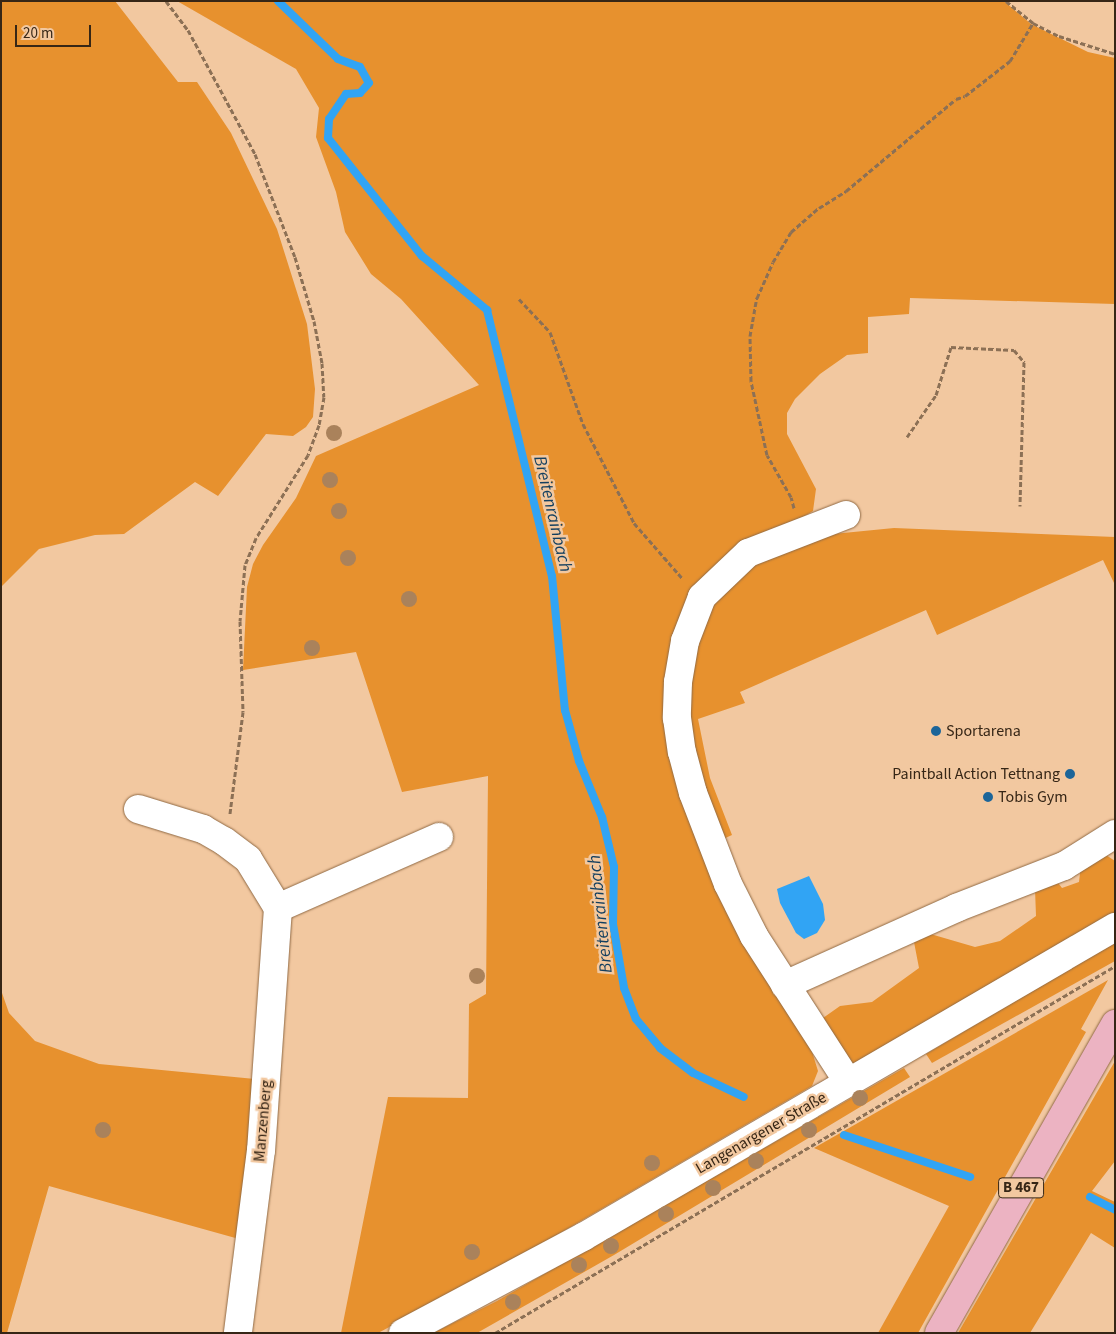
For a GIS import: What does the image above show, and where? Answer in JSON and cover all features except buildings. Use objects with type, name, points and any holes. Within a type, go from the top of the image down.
[{"type":"main road","name":"B 467","points":[[939,1333],[1109,1034]]},
{"type":"street","points":[[846,515],[800,531],[748,553],[702,597],[685,641],[678,682],[677,718],[682,752],[708,836],[728,884],[754,936],[848,1082]]},
{"type":"street","points":[[138,809],[203,829],[224,841],[248,859],[278,908],[439,838]]},
{"type":"street","points":[[785,985],[956,908],[1064,866],[1115,834]]},
{"type":"street","name":"Manzenberg","points":[[238,1333],[261,1150],[278,908]]},
{"type":"street","name":"Langenargener Straße","points":[[403,1333],[574,1242],[1115,927]]},
{"type":"path","points":[[166,1],[188,30],[226,95],[255,154],[294,257],[314,321],[322,363],[324,397],[319,425],[308,455],[256,538],[245,566],[240,621],[243,712],[236,782],[224,841]]},
{"type":"path","points":[[1006,1],[1033,23],[1088,48],[1115,54]]},
{"type":"path","points":[[800,531],[792,497],[767,455],[751,381],[751,327],[757,298],[773,262],[790,232],[819,208],[846,192],[956,99],[966,96],[1010,61],[1033,23]]},
{"type":"path","points":[[519,299],[550,332],[583,424],[634,523],[657,553],[702,597]]},
{"type":"path","points":[[907,437],[936,395],[950,348],[1014,350],[1024,362],[1020,506]]},
{"type":"path","points":[[495,1333],[1115,966]]},
{"type":"shaded area","points":[[1,1],[115,1],[178,82],[197,82],[231,133],[277,229],[307,324],[315,389],[313,417],[306,427],[293,436],[266,434],[218,496],[195,482],[124,534],[95,535],[39,549],[1,587]]},
{"type":"shaded area","points":[[177,1],[1004,1],[1031,24],[1088,52],[1115,58],[1115,304],[910,298],[909,314],[868,317],[868,353],[847,355],[820,374],[795,399],[787,413],[787,434],[816,489],[813,511],[711,573],[674,745],[810,1045],[818,1071],[812,1086],[490,1274],[378,1333],[341,1333],[388,1097],[468,1098],[469,1004],[486,994],[488,776],[402,792],[356,652],[243,670],[247,587],[253,564],[263,545],[296,498],[316,456],[479,385],[401,299],[371,274],[345,232],[336,192],[316,137],[319,108],[296,69]]},
{"type":"shaded area","points":[[894,528],[1115,537],[1115,585],[1103,560],[937,635],[926,610],[740,692],[745,703],[698,719],[710,778],[732,835],[721,840],[684,724],[689,649],[724,584],[752,564],[823,535]]},
{"type":"shaded area","points":[[1103,853],[1115,861],[1115,912],[851,1065],[823,1018],[840,1006],[872,1002],[919,968],[914,942],[927,933],[975,947],[1000,941],[1036,916],[1035,889],[1055,879],[1062,888],[1079,882],[1081,865]]},
{"type":"shaded area","points":[[1115,942],[1115,961],[932,1063],[926,1054]]},
{"type":"shaded area","points":[[1108,980],[1081,1029],[1086,1032],[918,1333],[878,1333],[949,1206],[814,1148]]},
{"type":"shaded area","points":[[1,990],[9,1013],[35,1041],[99,1064],[255,1079],[239,1239],[49,1186],[7,1333],[1,1333]]},
{"type":"shaded area","points":[[1115,1061],[1115,1161],[1092,1191],[1115,1202],[1115,1248],[1091,1233],[1030,1333],[958,1333]]},
{"type":"shaded area","points":[[904,1068],[910,1077],[614,1255],[477,1333],[433,1333],[497,1301]]},
{"type":"water","points":[[809,876],[823,904],[825,920],[817,933],[804,939],[796,933],[780,903],[777,889]]},
{"type":"waterway","name":"Breitenrainbach","points":[[278,1],[338,59],[360,67],[369,83],[360,93],[346,94],[329,119],[328,138],[422,256],[487,310],[552,576],[565,710],[579,761],[602,817],[614,867],[613,924],[624,988],[636,1019],[660,1048],[693,1073],[744,1097]]},
{"type":"waterway","points":[[844,1135],[970,1177]]},
{"type":"waterway","points":[[1090,1197],[1115,1210]]},
{"type":"place","name":"Sportarena","points":[[936,731]]},
{"type":"place","name":"Paintball Action Tettnang","points":[[1070,774]]},
{"type":"place","name":"Tobis Gym","points":[[988,797]]}]
